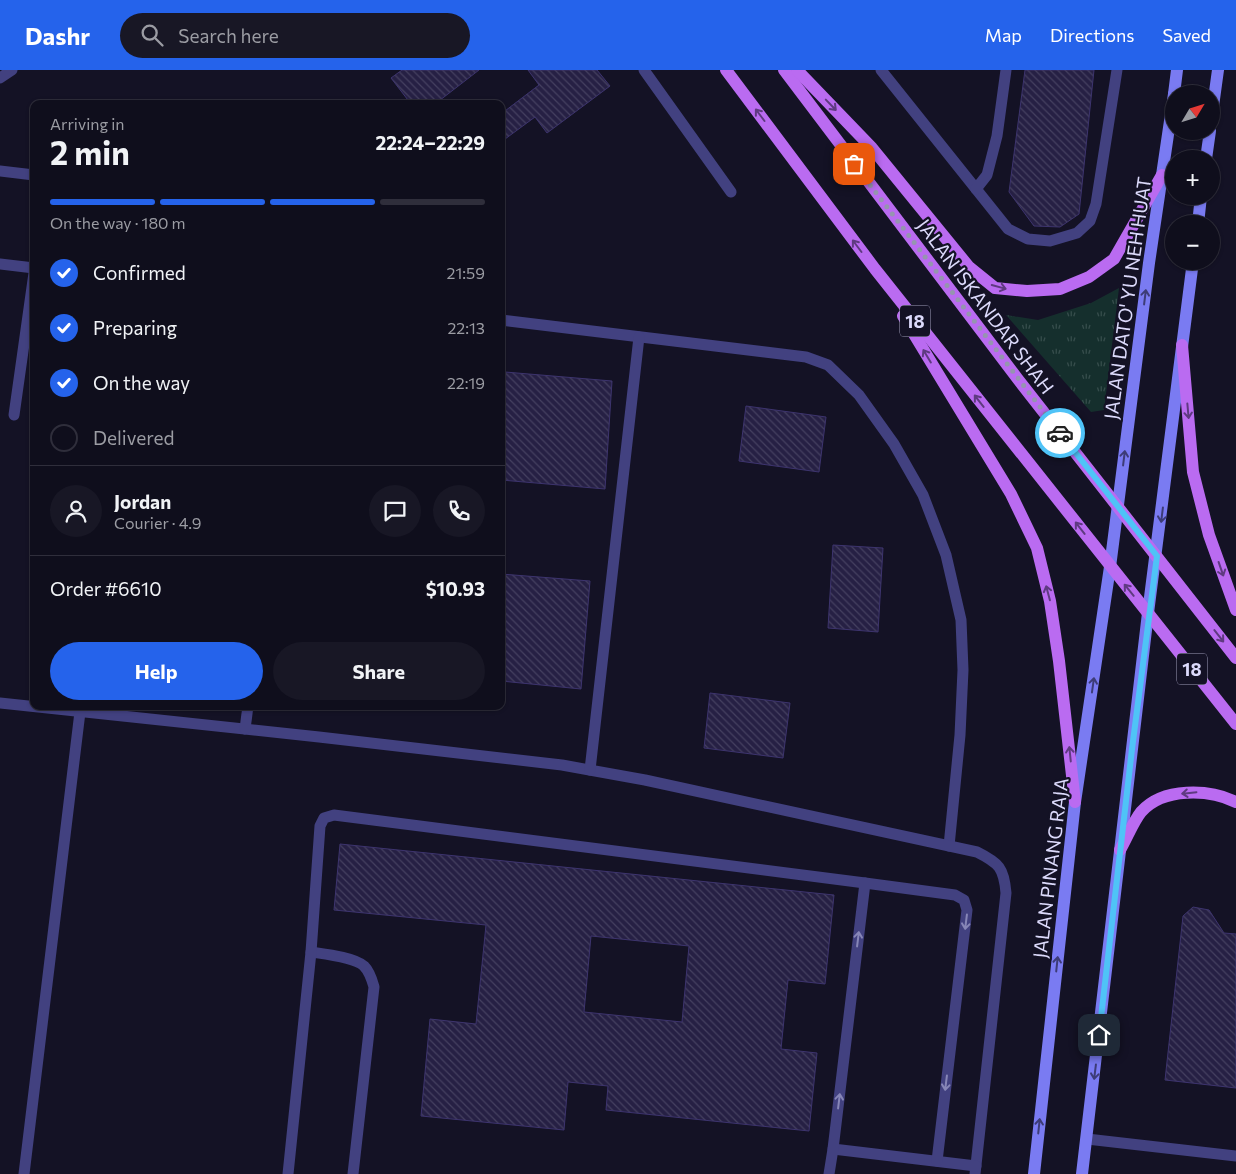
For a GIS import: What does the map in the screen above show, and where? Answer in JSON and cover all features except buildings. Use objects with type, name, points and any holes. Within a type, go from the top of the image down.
[{"type":"main road","name":"18","points":[[726,70],[875,269],[1236,724]]},
{"type":"main road","name":"JALAN ISKANDAR SHAH","points":[[784,70],[1011,371],[1236,658]]},
{"type":"main road","points":[[797,70],[872,148],[969,267],[995,288],[1027,291],[1060,289],[1089,277],[1114,258],[1162,175]]},
{"type":"main road","name":"JALAN DATO' YU NEH HUAT","points":[[1175,85],[1177,70]]},
{"type":"main road","points":[[1216,85],[1218,70]]},
{"type":"main road","points":[[1220,85],[1228,70]]},
{"type":"main road","name":"JALAN DATO' YU NEH HUAT","points":[[1110,567],[1167,140]]},
{"type":"main road","points":[[875,269],[1011,494],[1036,548],[1052,610],[1075,802]]},
{"type":"main road","points":[[1082,1174],[1148,613],[1157,556],[1192,270]]},
{"type":"main road","points":[[1182,345],[1193,472],[1209,535],[1236,610]]},
{"type":"main road","name":"JALAN PINANG RAJA","points":[[1034,1174],[1075,802],[1110,567]]},
{"type":"main road","points":[[1120,850],[1141,812],[1155,802],[1191,792],[1209,793],[1236,802]]},
{"type":"lane","points":[[0,78],[12,70]]},
{"type":"lane","points":[[644,70],[731,192]]},
{"type":"lane","points":[[881,70],[1008,229],[1028,239],[1050,241],[1077,233],[1090,221],[1096,204],[1117,70]]},
{"type":"lane","points":[[976,188],[987,175],[997,136],[1006,70]]},
{"type":"lane","points":[[0,171],[30,175]]},
{"type":"lane","points":[[0,264],[30,268]]},
{"type":"lane","points":[[14,415],[30,302]]},
{"type":"lane","points":[[505,320],[806,357],[828,365],[859,395],[894,444],[923,495],[946,555],[961,620],[963,670],[960,735],[949,846]]},
{"type":"lane","points":[[590,770],[639,337]]},
{"type":"lane","points":[[0,703],[30,706]]},
{"type":"lane","points":[[62,710],[562,765],[644,780],[977,852],[994,860],[1005,876],[1006,893],[975,1170],[937,1161],[833,1149]]},
{"type":"lane","points":[[245,729],[247,710]]},
{"type":"lane","points":[[24,1174],[80,712]]},
{"type":"lane","points":[[288,1174],[311,952],[320,826],[324,818],[334,815],[955,895],[964,900],[967,910],[937,1161]]},
{"type":"lane","points":[[829,1174],[865,883]]},
{"type":"lane","points":[[311,952],[356,961],[364,966],[371,976],[374,988],[353,1174]]},
{"type":"lane","points":[[1087,1138],[1236,1156]]},
{"type":"green space","points":[[1119,288],[1104,410],[1091,412],[1006,315],[1038,320],[1091,303]]},
{"type":"way so far","points":[[854,164],[1060,433]]},
{"type":"route","points":[[1060,433],[1157,556],[1148,613],[1099,1035]]}]
